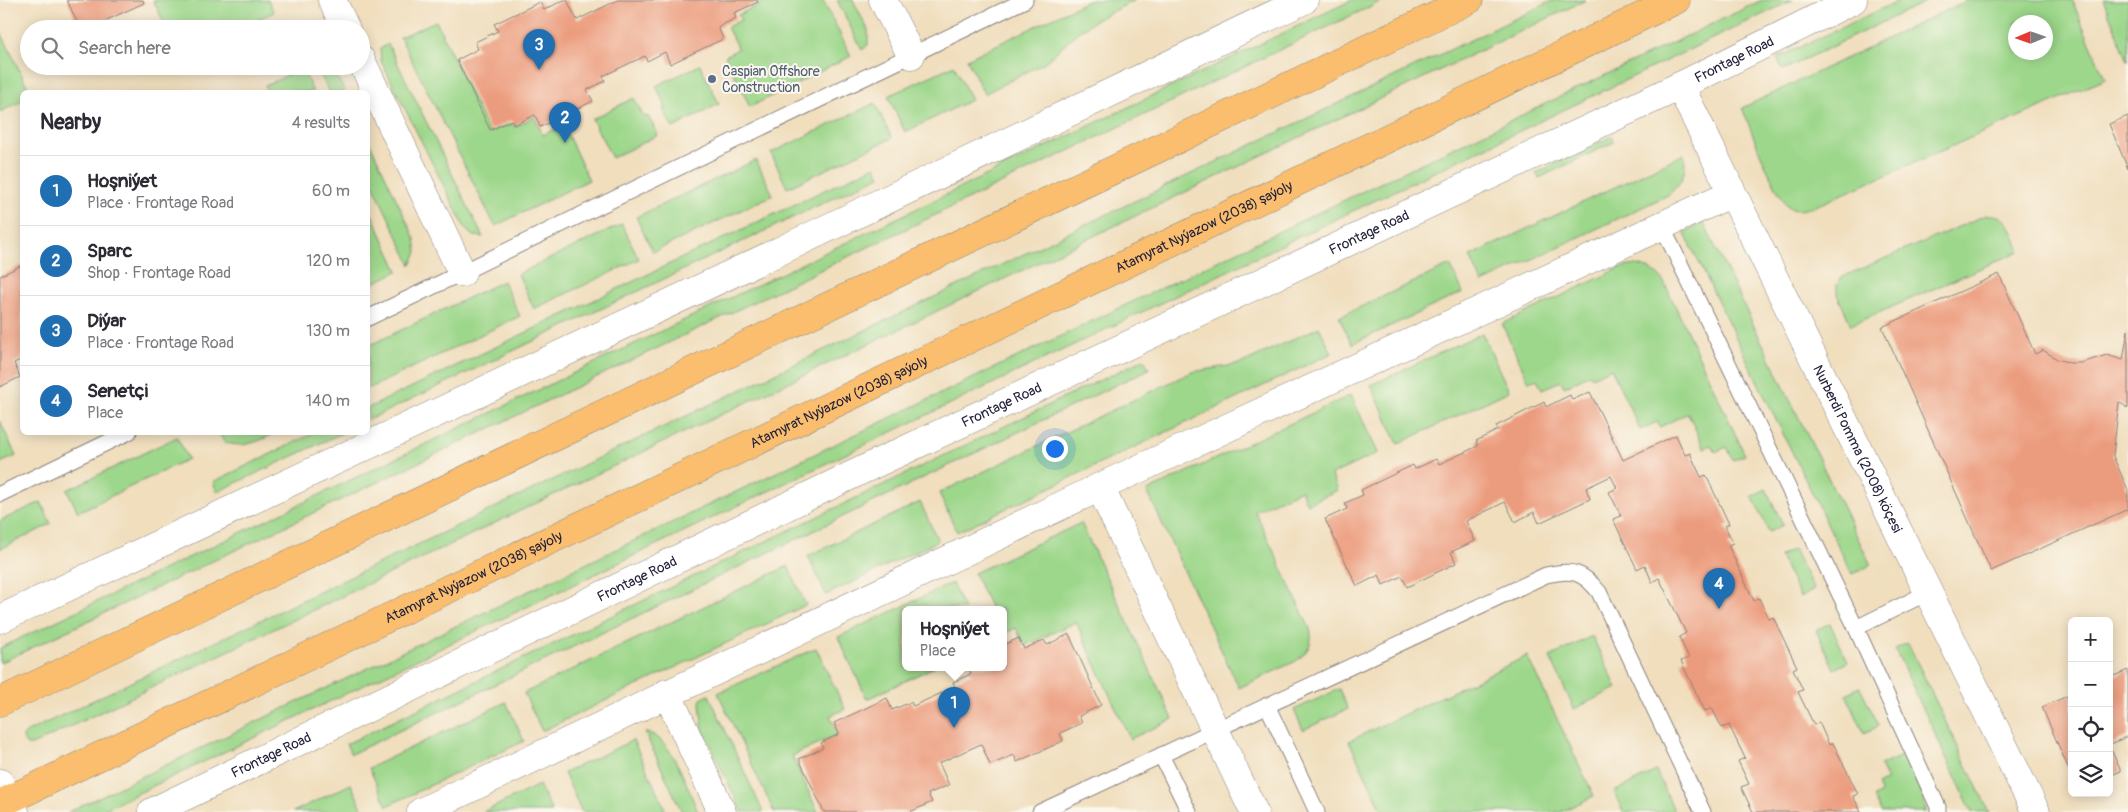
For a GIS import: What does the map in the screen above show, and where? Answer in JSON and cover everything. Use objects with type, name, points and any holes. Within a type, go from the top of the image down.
[{"type":"main road","points":[[0,702],[1469,0]]},
{"type":"main road","name":"Atamyrat Nyýazow (2038) şaýoly","points":[[6,800],[1676,0]]},
{"type":"street","points":[[332,0],[342,20]]},
{"type":"street","points":[[883,0],[910,55]]},
{"type":"street","points":[[0,619],[793,245],[1304,0]]},
{"type":"street","name":"Frontage Road","points":[[152,812],[877,463],[1680,86],[1853,0]]},
{"type":"street","points":[[368,75],[462,273]]},
{"type":"street","name":"Nurberdi Pomma (2008) köçesi","points":[[1680,86],[2036,812]]},
{"type":"street","points":[[421,812],[1100,487],[1732,193]]},
{"type":"street","points":[[1100,487],[1254,812]]},
{"type":"street","points":[[667,693],[722,812]]},
{"type":"lane","points":[[370,317],[1025,0]]},
{"type":"lane","points":[[1662,226],[1856,628],[1938,807],[1938,812]]},
{"type":"lane","points":[[0,494],[123,435]]},
{"type":"lane","points":[[1040,812],[1546,575],[1562,571],[1577,573],[1587,578],[1599,592],[1703,812]]},
{"type":"lane","points":[[1856,628],[1929,592]]},
{"type":"lane","points":[[1266,705],[1317,812]]},
{"type":"lane","points":[[1161,755],[1189,812]]},
{"type":"green space","points":[[153,0],[268,0],[274,12],[257,20],[163,20]]},
{"type":"green space","points":[[768,0],[823,0],[851,56],[750,107],[725,56],[738,49],[727,27],[741,20],[738,15]]},
{"type":"green space","points":[[837,0],[853,0],[868,30],[868,45],[862,50]]},
{"type":"green space","points":[[1090,0],[1135,0],[1094,21],[1077,33],[1044,63],[984,94],[967,59]]},
{"type":"green space","points":[[1352,0],[1384,0],[0,663],[0,648]]},
{"type":"green space","points":[[1554,0],[1586,0],[32,745],[27,745],[24,741],[23,736],[27,732]]},
{"type":"green space","points":[[1762,0],[1793,0],[99,812],[68,812]]},
{"type":"green space","points":[[1900,0],[1929,0],[1783,70],[1777,58]]},
{"type":"green space","points":[[1968,0],[2072,0],[2105,79],[1805,209],[1792,209],[1786,203],[1764,163],[1742,108]]},
{"type":"green space","points":[[2103,0],[2128,0],[2128,61]]},
{"type":"green space","points":[[436,21],[489,133],[511,123],[514,127],[534,117],[543,135],[563,125],[589,180],[495,226],[400,37]]},
{"type":"green space","points":[[0,30],[20,75],[22,75],[29,90],[20,90],[20,102],[0,112]]},
{"type":"green space","points":[[388,44],[483,237],[474,236],[466,230],[381,61],[380,49]]},
{"type":"green space","points":[[700,65],[719,104],[673,128],[663,109],[666,107],[656,86]]},
{"type":"green space","points":[[954,65],[971,100],[905,132],[888,96]]},
{"type":"green space","points":[[288,75],[305,75],[312,90],[267,90],[265,86]]},
{"type":"green space","points":[[320,75],[335,75],[344,90],[328,90]]},
{"type":"green space","points":[[634,98],[644,117],[648,116],[658,135],[612,158],[592,119]]},
{"type":"green space","points":[[875,103],[892,138],[787,188],[771,153]]},
{"type":"green space","points":[[1612,136],[1614,142],[1539,178],[1536,173]]},
{"type":"green space","points":[[370,143],[415,239],[417,252],[411,265],[370,178]]},
{"type":"green space","points":[[1684,154],[1684,172],[1680,182],[1668,195],[1482,283],[1470,256]]},
{"type":"green space","points":[[756,160],[773,195],[653,252],[636,217]]},
{"type":"green space","points":[[875,166],[880,176],[370,419],[370,407]]},
{"type":"green space","points":[[370,210],[398,271],[370,285]]},
{"type":"green space","points":[[1986,215],[2000,217],[2009,225],[2020,251],[1851,325],[1837,294],[1837,285],[1842,277]]},
{"type":"green space","points":[[1703,222],[1871,565],[1852,574],[1684,232]]},
{"type":"green space","points":[[622,224],[639,259],[534,309],[518,274]]},
{"type":"green space","points":[[1450,265],[1463,292],[1352,344],[1339,317]]},
{"type":"green space","points":[[1635,265],[1651,270],[1664,282],[1745,455],[1733,460],[1727,447],[1715,452],[1711,445],[1704,448],[1688,413],[1660,427],[1657,422],[1640,430],[1611,368],[1592,377],[1590,374],[1564,387],[1561,381],[1542,389],[1537,379],[1529,382],[1502,324],[1620,268]]},
{"type":"green space","points":[[503,281],[520,316],[370,388],[370,345]]},
{"type":"green space","points":[[1319,327],[1332,353],[957,532],[939,493],[1192,372],[1240,364]]},
{"type":"green space","points":[[1482,333],[1509,391],[1398,444],[1371,385]]},
{"type":"green space","points":[[1144,359],[1149,369],[351,754],[346,744]]},
{"type":"green space","points":[[1351,395],[1378,453],[1331,475],[1338,490],[1307,504],[1301,490],[1255,511],[1310,629],[1311,639],[1309,647],[1296,661],[1239,688],[1147,491]]},
{"type":"green space","points":[[0,421],[16,456],[0,463]]},
{"type":"green space","points":[[220,435],[271,435],[245,444],[238,445],[224,442]]},
{"type":"green space","points":[[310,435],[338,435],[217,492],[213,482]]},
{"type":"green space","points":[[177,437],[188,459],[78,512],[67,490]]},
{"type":"green space","points":[[1766,489],[1783,525],[1769,532],[1752,496]]},
{"type":"green space","points":[[41,502],[51,524],[0,549],[0,521]]},
{"type":"green space","points":[[920,502],[938,541],[826,595],[808,556]]},
{"type":"green space","points":[[1081,523],[1173,719],[1130,739],[1076,622],[1024,646],[1016,628],[1007,632],[1007,606],[990,606],[974,573]]},
{"type":"green space","points":[[1794,549],[1814,590],[1800,597],[1780,556]]},
{"type":"green space","points":[[788,566],[806,605],[542,731],[524,693]]},
{"type":"green space","points":[[952,583],[963,606],[903,606]]},
{"type":"green space","points":[[902,607],[902,671],[926,671],[867,699],[838,637]]},
{"type":"green space","points":[[1830,623],[1848,662],[1834,669],[1816,630]]},
{"type":"green space","points":[[1592,636],[1617,688],[1574,709],[1550,657]]},
{"type":"green space","points":[[1908,643],[1989,812],[1972,812],[1895,649]]},
{"type":"green space","points":[[816,648],[845,709],[830,716],[838,734],[792,756],[818,812],[774,812],[718,693]]},
{"type":"green space","points":[[1527,656],[1594,796],[1561,812],[1383,812],[1349,741]]},
{"type":"green space","points":[[1860,687],[1879,726],[1864,733],[1846,694]]},
{"type":"green space","points":[[1339,689],[1348,709],[1303,730],[1294,710]]},
{"type":"green space","points":[[709,695],[763,812],[742,812],[703,730],[700,703],[701,699]]},
{"type":"green space","points":[[506,702],[524,741],[387,806],[369,768]]},
{"type":"green space","points":[[645,733],[654,735],[663,742],[670,752],[678,765],[698,812],[682,812]]},
{"type":"green space","points":[[633,740],[665,809],[659,812],[582,812],[564,773]]},
{"type":"green space","points":[[1903,755],[1923,795],[1926,812],[1881,812],[1874,797],[1881,793],[1877,785],[1887,780],[1880,766]]},
{"type":"green space","points":[[1656,771],[1675,812],[1623,812],[1614,792]]},
{"type":"green space","points":[[351,784],[364,812],[293,812]]},
{"type":"green space","points":[[539,785],[552,812],[483,812]]},
{"type":"building","points":[[67,0],[143,0],[144,3],[107,20],[76,20]]},
{"type":"building","points":[[567,0],[577,20],[618,0],[757,0],[758,2],[734,13],[736,18],[718,27],[723,39],[670,64],[665,52],[647,61],[645,56],[603,76],[605,81],[587,90],[593,101],[540,127],[535,115],[514,125],[512,120],[490,130],[457,60],[478,49],[475,42],[498,31],[494,24],[540,2],[544,10]]},
{"type":"building","points":[[2128,116],[2128,169],[2109,124]]},
{"type":"building","points":[[20,266],[20,360],[14,363],[20,377],[0,387],[0,276]]},
{"type":"building","points":[[1999,274],[2035,354],[2043,350],[2057,359],[2070,363],[2081,363],[2107,355],[2123,360],[2128,330],[2128,408],[2119,402],[2113,456],[2128,490],[2128,509],[1991,571],[1882,327]]},
{"type":"building","points":[[1590,392],[1623,460],[1676,435],[1685,455],[1690,453],[1701,477],[1706,475],[1729,524],[1725,526],[1733,543],[1728,545],[1754,601],[1759,598],[1769,619],[1773,617],[1797,667],[1793,669],[1803,690],[1798,692],[1814,725],[1819,722],[1829,745],[1833,743],[1858,794],[1853,796],[1861,812],[1753,812],[1741,787],[1749,784],[1738,761],[1745,758],[1729,725],[1722,728],[1712,708],[1705,711],[1681,661],[1689,658],[1679,637],[1686,633],[1659,578],[1652,582],[1645,565],[1637,569],[1613,519],[1621,516],[1609,492],[1617,488],[1611,476],[1586,488],[1590,499],[1539,523],[1534,512],[1515,522],[1505,502],[1466,521],[1475,541],[1451,552],[1456,563],[1407,587],[1402,576],[1383,585],[1379,575],[1357,586],[1325,519],[1347,509],[1345,503],[1363,495],[1361,490],[1413,465],[1415,469],[1436,459],[1439,464],[1478,446],[1476,441],[1498,430],[1496,426],[1544,402],[1546,407],[1570,395],[1572,400]]},
{"type":"building","points":[[1069,634],[1101,705],[1079,716],[1082,723],[1060,733],[1063,741],[1017,762],[1014,755],[990,765],[981,744],[939,763],[949,785],[928,794],[932,802],[910,812],[824,812],[799,759],[823,748],[821,743],[839,734],[834,723],[887,698],[892,710],[911,702],[913,706],[955,687],[953,682],[971,674],[970,671],[1007,671],[1007,643],[1019,638],[1024,649],[1044,640],[1047,645]]},
{"type":"building","points":[[2128,670],[2128,736],[2113,743],[2113,676]]},
{"type":"building","points":[[2068,696],[2068,768],[2042,707]]},
{"type":"building","points":[[2113,754],[2121,771],[2113,774]]},
{"type":"place","name":"Diýar","points":[[539,70]]},
{"type":"place","name":"Caspian Offshore Construction","points":[[712,79]]},
{"type":"place","name":"Sparc","points":[[565,143]]},
{"type":"place","name":"Senetçi","points":[[1719,609]]},
{"type":"place","name":"Hoşniýet","points":[[954,728]]}]
